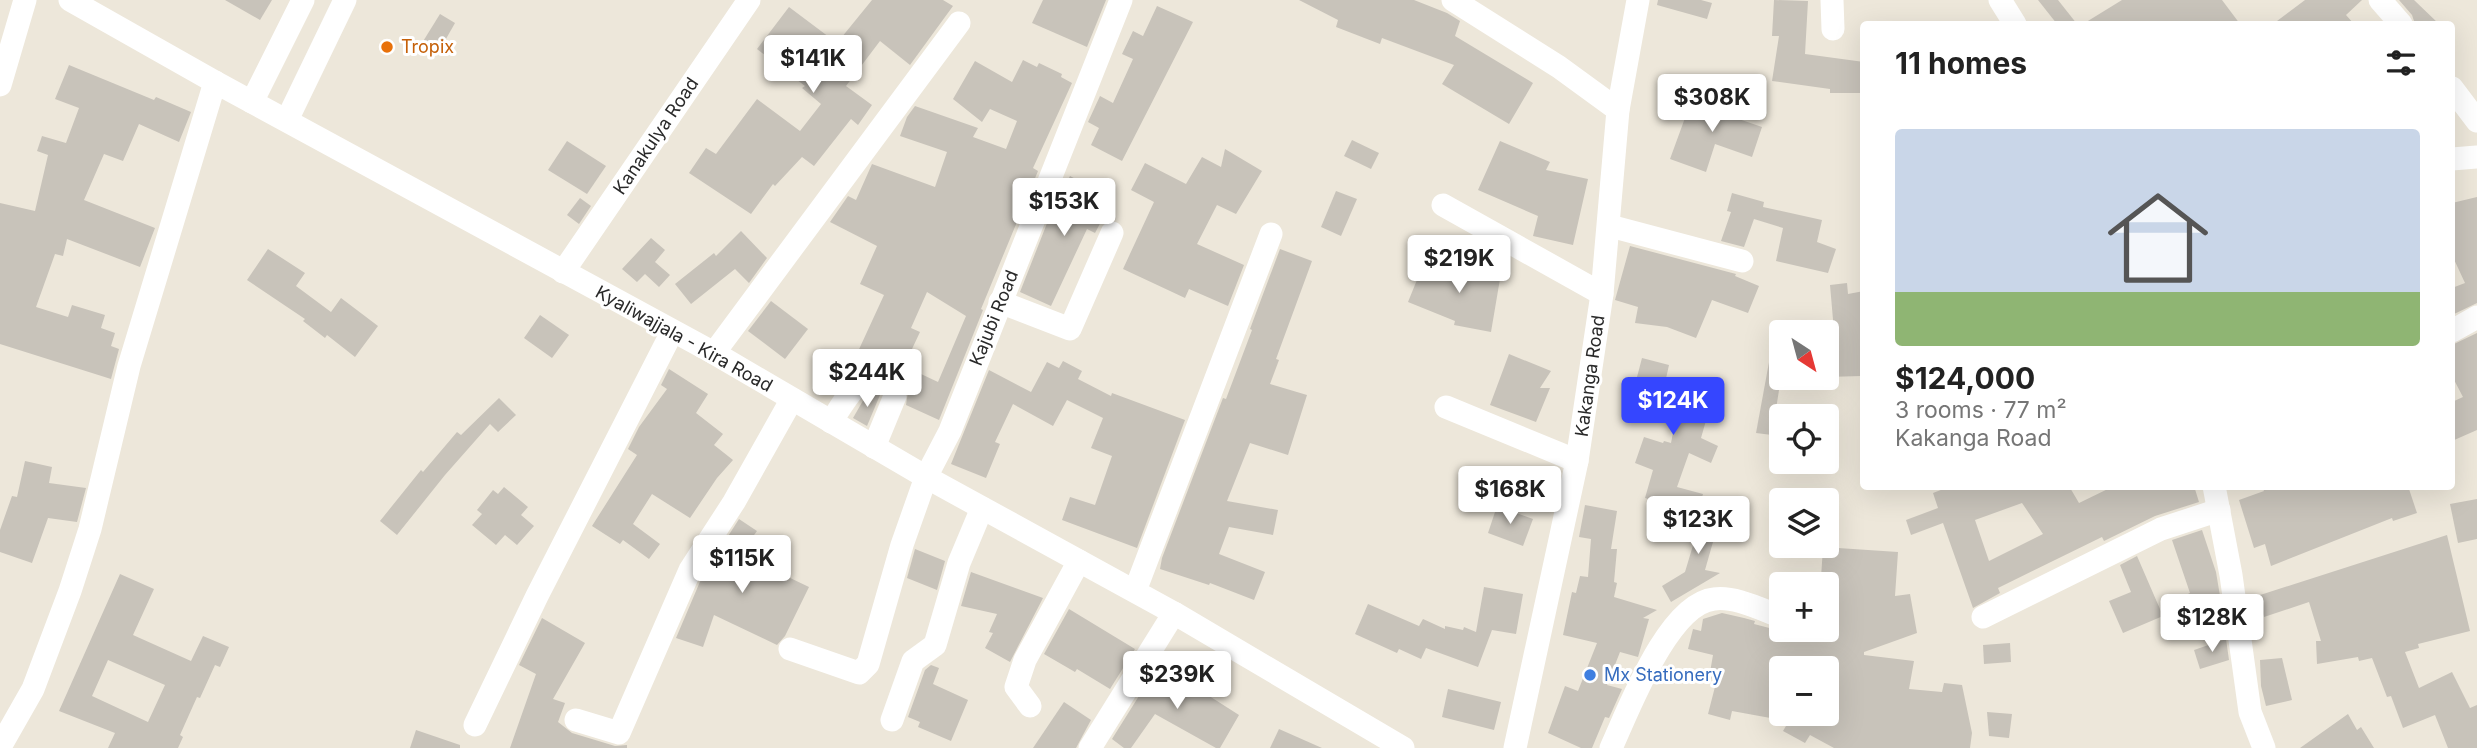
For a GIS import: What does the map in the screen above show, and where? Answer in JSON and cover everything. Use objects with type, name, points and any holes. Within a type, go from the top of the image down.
[{"type":"street","points":[[0,85],[25,0]]},
{"type":"street","name":"Kyaliwajjala - Kira Road","points":[[70,0],[215,82],[714,353],[926,477],[1174,612],[1403,748]]},
{"type":"street","points":[[252,102],[303,0]]},
{"type":"street","points":[[286,120],[345,0]]},
{"type":"street","name":"Kanakulya Road","points":[[563,272],[749,0]]},
{"type":"street","name":"Kajubi Road","points":[[790,649],[859,673],[868,664],[902,545],[926,477],[950,431],[1121,0]]},
{"type":"street","points":[[1453,0],[1559,67],[1618,110]]},
{"type":"street","name":"Kakanga Road","points":[[1515,748],[1577,461],[1610,226],[1618,110],[1638,0]]},
{"type":"street","points":[[1832,0],[1833,29]]},
{"type":"street","points":[[2000,0],[2013,21]]},
{"type":"street","points":[[2380,0],[2398,21]]},
{"type":"street","points":[[714,353],[959,23]]},
{"type":"street","points":[[0,747],[33,689],[70,592],[90,529],[129,366],[215,82]]},
{"type":"street","points":[[2455,92],[2477,121]]},
{"type":"street","points":[[2455,159],[2477,157]]},
{"type":"street","points":[[1443,205],[1602,294]]},
{"type":"street","points":[[1610,226],[1742,261]]},
{"type":"street","points":[[1000,302],[1070,329],[1112,233]]},
{"type":"street","points":[[1135,591],[1271,234]]},
{"type":"street","points":[[2455,329],[2477,317]]},
{"type":"street","points":[[475,725],[537,596],[672,332]]},
{"type":"street","points":[[831,422],[859,383],[869,377],[878,378],[892,386],[895,396],[874,447]]},
{"type":"street","points":[[576,720],[620,733],[690,570],[734,502],[792,399]]},
{"type":"street","points":[[1446,407],[1577,461]]},
{"type":"street","points":[[2215,490],[2231,575],[2246,693],[2250,712],[2264,748]]},
{"type":"street","points":[[892,720],[913,662],[935,645],[959,563],[982,508]]},
{"type":"street","points":[[1983,617],[2161,529],[2219,510]]},
{"type":"street","points":[[1030,706],[1016,687],[1025,660],[1079,561]]},
{"type":"street","points":[[1611,748],[1655,657],[1685,613],[1698,604],[1714,599],[1729,600],[1769,613]]},
{"type":"street","points":[[1090,748],[1174,612]]},
{"type":"building","points":[[225,0],[272,0],[260,20]]},
{"type":"building","points":[[872,0],[943,0],[953,6],[910,65],[880,41],[846,86],[872,105],[858,125],[851,119],[814,166],[802,157],[775,186],[773,184],[751,214],[689,173],[706,148],[716,154],[757,99],[800,131],[821,104],[802,88],[805,86],[757,49],[789,7],[837,43]]},
{"type":"building","points":[[1043,0],[1106,0],[1087,47],[1032,23]]},
{"type":"building","points":[[1299,0],[1414,0],[1460,21],[1455,36],[1533,83],[1509,124],[1442,84],[1454,65],[1382,38],[1380,44],[1336,27],[1338,20]]},
{"type":"building","points":[[1658,0],[1701,0],[1712,3],[1707,19],[1657,5]]},
{"type":"building","points":[[1774,0],[1808,1],[1805,54],[1860,61],[1860,93],[1830,93],[1830,89],[1772,81],[1779,36],[1772,36]]},
{"type":"building","points":[[2038,0],[2058,0],[2075,21],[2055,21]]},
{"type":"building","points":[[2122,0],[2222,0],[2238,21],[2088,21]]},
{"type":"building","points":[[2305,0],[2362,0],[2346,15],[2351,21],[2277,21]]},
{"type":"building","points":[[2399,0],[2414,0],[2436,21],[2414,21]]},
{"type":"building","points":[[1157,6],[1193,22],[1122,161],[1091,145],[1099,128],[1088,122],[1100,96],[1113,103],[1133,59],[1122,54],[1133,31],[1143,36]]},
{"type":"building","points":[[440,14],[455,23],[438,53],[422,43]]},
{"type":"building","points":[[1023,60],[1037,67],[1039,63],[1062,74],[1061,77],[1072,83],[1033,168],[1038,171],[939,420],[906,405],[908,392],[899,374],[883,365],[868,364],[855,358],[884,295],[860,284],[877,246],[830,222],[848,196],[856,200],[872,164],[935,187],[947,152],[900,136],[907,117],[915,106],[978,128],[973,137],[1006,149],[1017,121],[990,109],[982,122],[953,99],[975,61],[1012,82]],"holes":[[[927,292],[966,316],[938,382],[904,366],[920,332],[911,328]]]},
{"type":"building","points":[[69,65],[154,100],[156,97],[191,112],[179,142],[139,124],[123,161],[104,154],[84,200],[155,228],[140,267],[67,239],[63,256],[55,254],[36,307],[68,317],[72,305],[105,315],[101,328],[115,333],[111,346],[119,349],[111,379],[0,344],[0,203],[35,211],[48,155],[37,151],[42,136],[66,143],[79,108],[55,99]]},
{"type":"building","points":[[1693,96],[1729,108],[1727,115],[1762,127],[1752,157],[1715,144],[1706,172],[1670,159]]},
{"type":"building","points":[[1352,140],[1379,153],[1371,169],[1344,156]]},
{"type":"building","points":[[567,141],[606,166],[587,194],[548,170]]},
{"type":"building","points":[[1500,141],[1550,162],[1546,170],[1588,179],[1573,245],[1533,236],[1538,216],[1478,190]]},
{"type":"building","points":[[1225,149],[1262,171],[1236,214],[1217,205],[1197,244],[1244,265],[1228,306],[1189,289],[1185,298],[1123,269],[1154,202],[1131,190],[1145,163],[1186,184],[1202,157],[1221,167]]},
{"type":"building","points":[[1070,176],[1113,199],[1095,233],[1087,229],[1051,306],[1020,292],[1053,208]]},
{"type":"building","points":[[1336,191],[1357,199],[1341,236],[1321,227]]},
{"type":"building","points":[[1732,193],[1764,202],[1763,207],[1822,220],[1817,242],[1836,249],[1828,273],[1776,261],[1783,228],[1754,219],[1744,247],[1721,241],[1731,212],[1727,211]]},
{"type":"building","points":[[2477,197],[2477,303],[2455,314],[2455,287],[2465,283],[2455,261],[2455,202]]},
{"type":"building","points":[[580,198],[591,206],[579,224],[567,215]]},
{"type":"building","points":[[741,231],[767,258],[749,283],[735,269],[691,304],[675,284],[714,253],[716,256]]},
{"type":"building","points":[[651,238],[665,250],[655,262],[670,275],[659,287],[645,274],[637,282],[622,269]]},
{"type":"building","points":[[1630,246],[1736,274],[1735,276],[1759,286],[1748,313],[1712,300],[1696,338],[1667,327],[1635,323],[1638,307],[1615,300]]},
{"type":"building","points":[[268,249],[305,273],[296,286],[331,312],[341,298],[378,326],[355,357],[247,280]]},
{"type":"building","points":[[1280,249],[1312,261],[1276,359],[1279,360],[1270,384],[1307,395],[1288,455],[1250,443],[1227,501],[1278,510],[1273,535],[1229,527],[1219,554],[1265,572],[1254,600],[1210,583],[1209,585],[1160,569],[1223,398],[1226,399],[1252,330],[1250,329]]},
{"type":"building","points":[[1423,265],[1448,275],[1450,265],[1501,273],[1491,332],[1454,325],[1455,321],[1408,302]]},
{"type":"building","points":[[1847,283],[1848,294],[1860,292],[1860,376],[1839,377],[1839,320],[1833,320],[1830,285]]},
{"type":"building","points":[[771,301],[808,329],[785,359],[748,331]]},
{"type":"building","points":[[540,315],[569,335],[552,358],[524,338]]},
{"type":"building","points":[[2477,333],[2477,430],[2455,440],[2455,401],[2463,397],[2455,382],[2455,344]]},
{"type":"building","points":[[1509,354],[1551,371],[1540,388],[1550,388],[1536,422],[1490,405]]},
{"type":"building","points":[[1642,358],[1669,365],[1665,383],[1713,396],[1701,438],[1718,446],[1711,463],[1689,453],[1677,487],[1703,494],[1697,513],[1645,498],[1653,470],[1635,463],[1644,437],[1671,443],[1678,407],[1632,396]]},
{"type":"building","points":[[1063,361],[1082,371],[1078,379],[1111,396],[1112,393],[1185,420],[1137,548],[1062,520],[1070,497],[1095,505],[1112,456],[1091,448],[1103,418],[1067,400],[1053,426],[1013,404],[995,442],[1000,444],[986,478],[951,464],[989,370],[1031,392],[1047,362],[1059,368]]},
{"type":"building","points":[[1769,362],[1769,390],[1779,390],[1777,404],[1769,404],[1769,435],[1756,433]]},
{"type":"building","points":[[669,369],[708,394],[696,413],[723,434],[714,445],[733,460],[717,478],[690,518],[652,494],[633,524],[660,544],[649,559],[623,540],[620,544],[592,526],[637,455],[628,449],[639,427],[667,389],[661,385]]},
{"type":"building","points":[[873,391],[880,395],[867,426],[853,418],[864,399]]},
{"type":"building","points":[[499,398],[516,415],[498,432],[490,424],[397,535],[380,521],[421,470],[423,472],[457,432],[461,435]]},
{"type":"building","points":[[25,461],[52,467],[49,483],[86,488],[77,522],[48,518],[32,563],[0,552],[0,530],[12,496],[17,497]]},
{"type":"building","points":[[504,487],[528,507],[521,515],[534,526],[517,545],[505,535],[496,545],[472,525],[482,514],[477,510],[493,490],[498,494]]},
{"type":"building","points":[[1941,490],[2071,490],[2079,503],[2106,490],[2195,490],[2199,502],[2155,516],[2104,541],[2102,537],[1998,588],[2000,593],[1973,608],[1943,523],[1911,535],[1906,520],[1938,508],[1933,493]],"holes":[[[2022,503],[2043,534],[1989,561],[1975,520]]]},
{"type":"building","points":[[2409,490],[2417,513],[2393,521],[2392,518],[2271,566],[2265,544],[2254,548],[2239,500],[2264,491]]},
{"type":"building","points":[[2477,499],[2477,539],[2458,543],[2450,504]]},
{"type":"building","points":[[1706,502],[1723,507],[1705,570],[1720,573],[1671,602],[1662,586],[1685,572]]},
{"type":"building","points":[[1585,505],[1617,511],[1611,549],[1617,549],[1614,582],[1617,583],[1614,597],[1657,610],[1643,618],[1649,619],[1638,657],[1620,652],[1607,685],[1622,689],[1609,718],[1605,717],[1592,748],[1581,748],[1548,733],[1565,686],[1578,691],[1597,643],[1563,635],[1572,592],[1576,593],[1580,576],[1588,577],[1591,539],[1579,537]]},
{"type":"building","points":[[1497,506],[1533,519],[1523,546],[1488,533]]},
{"type":"building","points":[[739,519],[757,531],[740,554],[809,587],[785,636],[777,645],[714,615],[703,647],[676,638],[702,577]]},
{"type":"building","points":[[2202,530],[2216,572],[2221,602],[2214,604],[2218,611],[2177,633],[2165,605],[2190,593],[2172,540]]},
{"type":"building","points":[[2447,535],[2470,631],[2418,644],[2419,648],[2405,652],[2419,688],[2452,672],[2470,708],[2477,705],[2477,748],[2448,748],[2435,715],[2403,728],[2372,658],[2359,661],[2358,657],[2317,664],[2316,641],[2321,641],[2309,602],[2264,617],[2257,596]]},
{"type":"building","points":[[1839,548],[1898,552],[1895,596],[1910,594],[1917,633],[1864,652],[1864,655],[1914,661],[1909,689],[1942,692],[1944,683],[1962,685],[1972,733],[1970,748],[1834,748],[1810,735],[1805,743],[1783,731],[1786,726],[1839,726],[1839,656],[1769,656],[1769,718],[1732,711],[1730,720],[1708,714],[1717,679],[1709,678],[1713,655],[1688,649],[1693,629],[1701,631],[1703,619],[1722,613],[1755,621],[1754,624],[1769,628],[1769,642],[1839,642],[1839,572],[1821,572],[1822,558],[1839,558]]},
{"type":"building","points":[[915,549],[945,561],[937,590],[907,578]]},
{"type":"building","points":[[2137,556],[2163,616],[2123,633],[2109,601],[2131,592],[2120,565]]},
{"type":"building","points":[[971,572],[1043,598],[1010,662],[985,648],[993,633],[989,632],[997,614],[961,606]]},
{"type":"building","points":[[120,574],[154,589],[133,635],[191,661],[203,636],[229,647],[220,667],[215,665],[200,698],[197,697],[180,735],[183,737],[178,748],[108,748],[115,733],[59,711]],"holes":[[[108,660],[165,685],[148,722],[92,696]]]},
{"type":"building","points":[[1484,587],[1523,594],[1516,634],[1492,630],[1478,667],[1426,648],[1421,659],[1399,649],[1397,653],[1355,634],[1368,604],[1419,626],[1423,619],[1445,629],[1445,626],[1463,630],[1464,627],[1476,632]]},
{"type":"building","points":[[1069,609],[1135,649],[1110,689],[1077,669],[1075,672],[1044,654]]},
{"type":"building","points":[[542,618],[585,643],[553,699],[565,703],[558,722],[572,733],[615,746],[627,745],[627,748],[510,748],[536,674],[519,665]]},
{"type":"building","points":[[2226,639],[2229,660],[2200,669],[2194,650]]},
{"type":"building","points":[[2010,643],[2011,662],[1984,664],[1983,645]]},
{"type":"building","points":[[2282,658],[2292,700],[2266,706],[2261,686],[2260,660]]},
{"type":"building","points":[[1159,664],[1239,715],[1220,748],[1155,714],[1131,748],[1124,748],[1112,739]]},
{"type":"building","points":[[931,665],[939,668],[933,684],[968,700],[951,741],[918,727],[920,722],[908,717],[925,670]]},
{"type":"building","points":[[1448,689],[1501,702],[1494,730],[1442,717]]},
{"type":"building","points":[[1064,702],[1091,720],[1076,748],[1033,748]]},
{"type":"building","points":[[1987,712],[2012,714],[2009,738],[1989,736]]},
{"type":"building","points":[[2348,714],[2357,730],[2361,727],[2374,748],[2300,748]]},
{"type":"building","points":[[1279,729],[1322,748],[1270,748]]},
{"type":"building","points":[[416,730],[460,745],[460,748],[410,748]]},
{"type":"place","name":"Tropix","points":[[387,47]]},
{"type":"place","name":"Mx Stationery","points":[[1590,675]]}]
